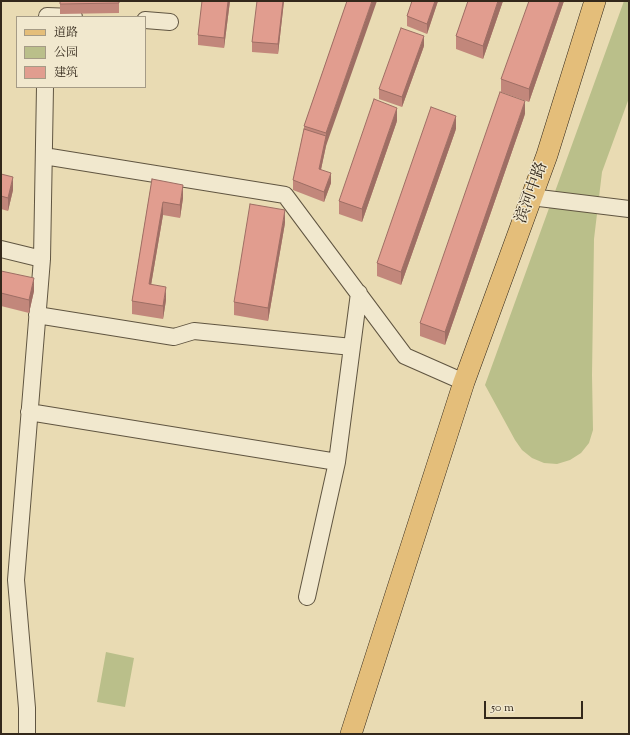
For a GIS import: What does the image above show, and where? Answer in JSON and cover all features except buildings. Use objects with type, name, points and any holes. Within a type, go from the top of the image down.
[{"type":"main road","name":"滨河中路","points":[[351,734],[464,382],[547,155],[595,1]]},
{"type":"street","points":[[47,11],[70,16]]},
{"type":"street","points":[[146,20],[170,22]]},
{"type":"street","points":[[27,734],[27,708],[16,580],[42,259],[46,88]]},
{"type":"street","points":[[44,156],[285,195],[406,356],[464,382]]},
{"type":"street","points":[[531,197],[629,209]]},
{"type":"street","points":[[1,249],[42,259]]},
{"type":"street","points":[[307,597],[336,462],[359,293]]},
{"type":"street","points":[[37,315],[174,337],[194,331],[352,347]]},
{"type":"street","points":[[29,412],[336,462]]},
{"type":"green space","points":[[624,1],[629,1],[629,98],[602,172],[594,239],[592,375],[593,430],[589,443],[581,453],[570,460],[557,464],[544,463],[532,458],[522,450],[485,385]]},
{"type":"green space","points":[[106,652],[134,658],[125,707],[97,702]]}]
